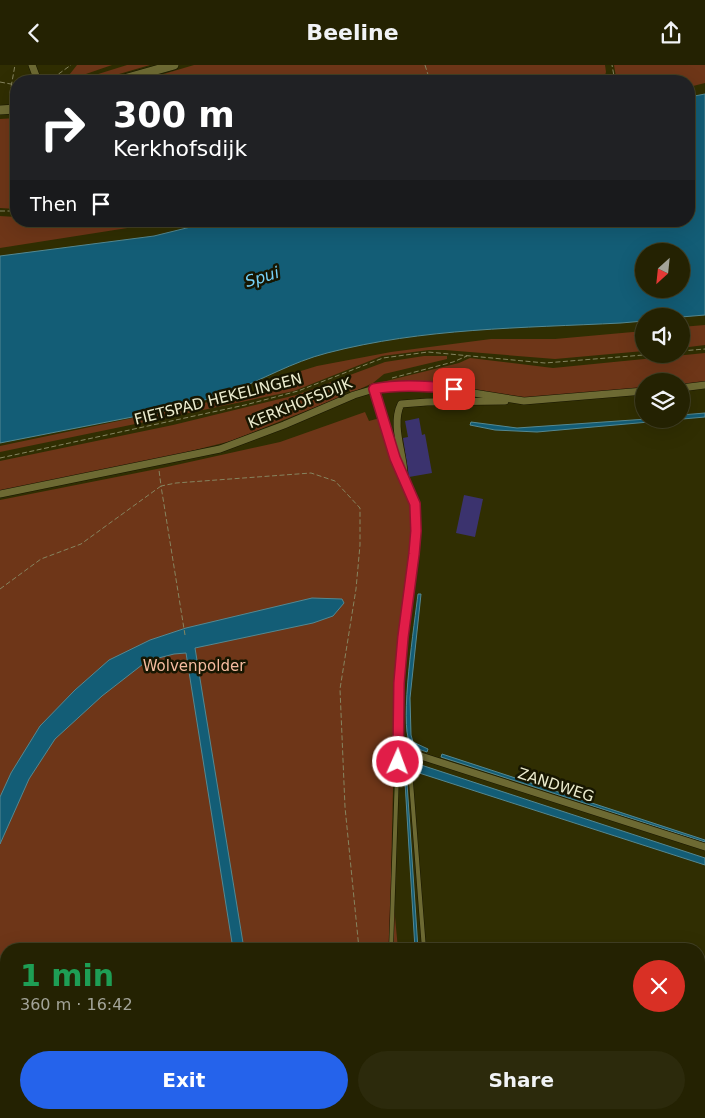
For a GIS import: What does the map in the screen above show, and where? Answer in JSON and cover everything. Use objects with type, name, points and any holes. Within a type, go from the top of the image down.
[{"type":"street","points":[[138,75],[174,65]]},
{"type":"street","points":[[690,387],[705,385]]},
{"type":"street","name":"KERKHOFSDIJK","points":[[0,494],[220,449],[284,425],[354,395],[389,386],[436,387],[524,401],[635,392]]},
{"type":"street","points":[[374,389],[392,448],[415,504],[416,531],[399,683],[399,749]]},
{"type":"street","points":[[405,481],[398,421],[398,411],[402,404],[524,401]]},
{"type":"street","name":"ZANDWEG","points":[[399,749],[705,847]]},
{"type":"lane","points":[[391,943],[399,749]]},
{"type":"lane","points":[[397,775],[411,782],[424,943]]},
{"type":"path","points":[[57,75],[71,65]]},
{"type":"path","points":[[690,350],[705,349]]},
{"type":"path","name":"FIETSPAD HEKELINGEN","points":[[0,458],[235,407],[298,391],[383,358],[428,352],[545,363],[635,356]]},
{"type":"path","name":"FIETSPAD HEKELINGEN","points":[[391,378],[453,362],[468,355]]},
{"type":"path","points":[[157,462],[185,635]]},
{"type":"path","points":[[0,589],[41,559],[81,544],[161,486],[176,483],[311,473],[335,481],[360,508],[360,545],[356,589],[340,689],[345,807],[358,943]]},
{"type":"green space","points":[[77,65],[112,65],[83,75],[69,75]]},
{"type":"green space","points":[[127,65],[150,65],[116,75],[95,75]]},
{"type":"green space","points":[[194,65],[605,65],[606,72],[605,75],[160,75]]},
{"type":"green space","points":[[614,65],[705,65],[705,83],[695,86],[695,75],[616,75]]},
{"type":"green space","points":[[10,118],[10,209],[0,208],[0,119]]},
{"type":"green space","points":[[0,216],[10,217],[10,227],[134,227],[0,248]]},
{"type":"green space","points":[[705,325],[705,345],[690,347],[690,326]]},
{"type":"green space","points":[[635,332],[635,352],[555,359],[445,350],[429,350],[382,356],[294,391],[0,452],[0,446],[261,391],[288,375],[317,366],[391,352],[491,339],[555,339]]},
{"type":"green space","points":[[705,353],[705,383],[690,384],[690,373],[635,373],[635,389],[531,399],[447,386],[383,384],[382,382],[459,363],[470,358],[553,368],[635,360],[635,363],[690,363],[690,354]]},
{"type":"green space","points":[[424,356],[447,356],[447,359],[384,374],[373,383],[351,393],[348,388],[341,391],[341,397],[231,441],[167,457],[0,491],[0,461],[173,425],[296,395],[385,362]]},
{"type":"green space","name":"Wolvenpolder","points":[[365,412],[369,421],[380,418],[411,502],[413,540],[393,789],[391,874],[397,943],[0,943],[0,500],[167,467],[280,442]]},
{"type":"water","name":"Spui","points":[[705,94],[705,315],[690,316],[690,308],[635,308],[635,322],[510,328],[400,338],[314,357],[228,393],[163,411],[0,443],[0,256],[154,236],[191,227],[695,227],[695,96]]},
{"type":"water","points":[[705,413],[705,417],[690,418],[690,414]]},
{"type":"water","points":[[635,420],[635,423],[537,432],[495,430],[470,425],[471,422],[517,428]]},
{"type":"water","points":[[418,594],[421,594],[410,698],[411,735],[413,742],[428,749],[427,752],[418,749],[410,743],[406,715],[411,648]]},
{"type":"water","points":[[312,598],[342,599],[344,603],[333,616],[313,623],[195,648],[243,943],[232,943],[186,653],[147,661],[102,696],[55,739],[29,779],[0,844],[0,797],[11,773],[40,726],[75,690],[109,660],[150,640],[186,628]]},
{"type":"water","points":[[442,754],[705,840],[705,842],[441,757]]},
{"type":"water","points":[[415,763],[705,858],[705,865],[416,772],[412,767]]},
{"type":"water","points":[[405,782],[407,783],[418,943],[415,943]]},
{"type":"building","points":[[419,418],[422,435],[425,434],[432,473],[409,477],[403,438],[408,437],[405,421]]},
{"type":"building","points":[[464,495],[483,499],[475,537],[456,533]]},
{"type":"route","points":[[398,762],[399,683],[403,637],[412,577],[416,531],[415,504],[395,458],[374,389],[389,386],[454,389]]}]
